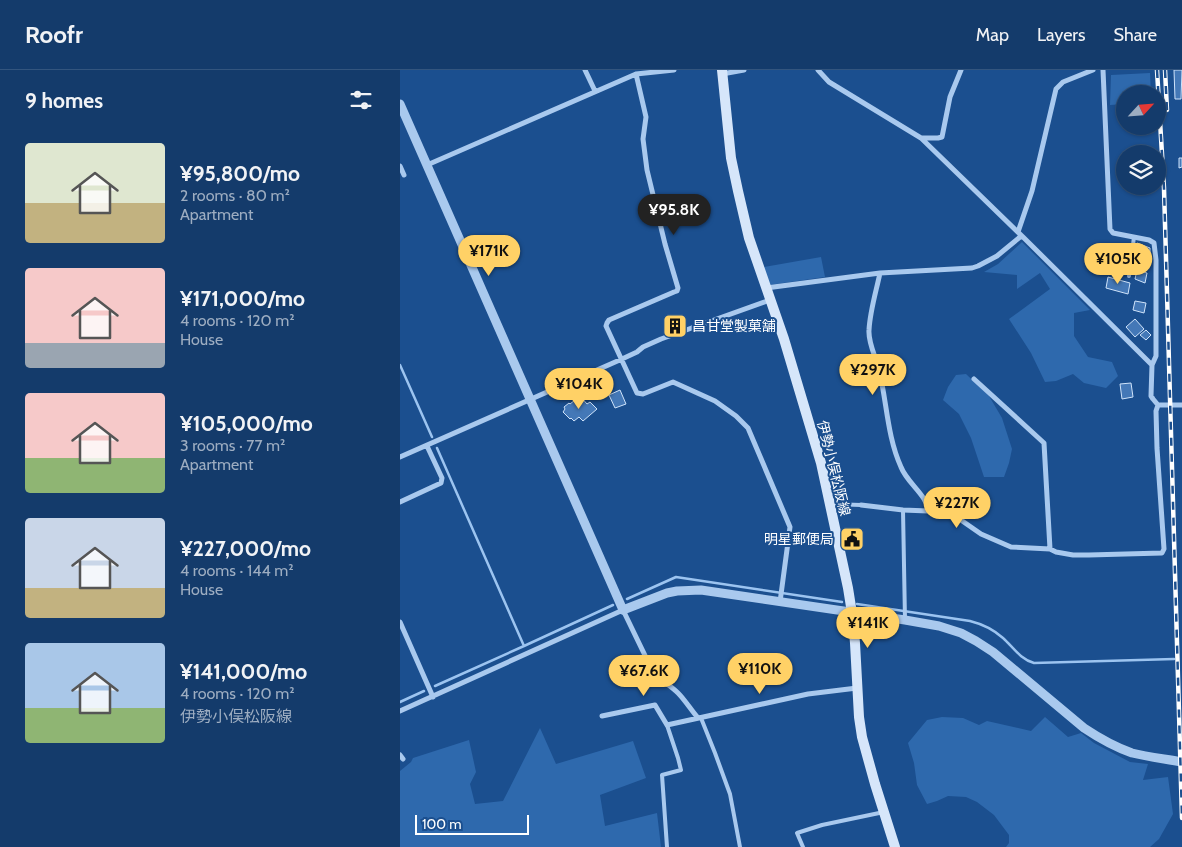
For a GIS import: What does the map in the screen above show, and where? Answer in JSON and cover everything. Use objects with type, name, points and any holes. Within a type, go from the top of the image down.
[{"type":"main road","name":"伊勢小俣松阪線","points":[[722,72],[731,158],[749,238],[784,339],[821,463],[852,613],[862,737],[895,847]]},
{"type":"street","points":[[585,70],[595,91]]},
{"type":"street","points":[[427,165],[636,72],[674,70]]},
{"type":"street","points":[[722,72],[744,70]]},
{"type":"street","points":[[818,70],[829,82],[921,138],[1152,365]]},
{"type":"street","points":[[921,138],[942,137],[950,97],[961,70]]},
{"type":"street","points":[[1018,232],[1032,190],[1056,89],[1063,82],[1093,70]]},
{"type":"street","points":[[1103,70],[1110,229],[1112,232],[1152,241],[1155,246],[1156,356],[1152,365],[1152,400],[1158,405],[1182,404]]},
{"type":"street","points":[[636,72],[646,118],[643,139],[647,170],[678,288],[677,291],[609,320],[606,326],[637,393],[643,394],[673,382],[715,402],[736,416],[748,428],[790,527],[780,600]]},
{"type":"street","points":[[400,104],[623,610],[653,672],[680,695],[700,718]]},
{"type":"street","points":[[400,166],[404,175]]},
{"type":"street","points":[[766,288],[880,273],[972,268],[997,256],[1017,239],[1023,237]]},
{"type":"street","points":[[880,273],[869,332],[879,370],[886,417],[902,472],[925,499],[928,511]]},
{"type":"street","points":[[400,457],[638,352],[643,347],[661,339],[770,300]]},
{"type":"street","points":[[974,379],[1044,443],[1050,549]]},
{"type":"street","points":[[861,505],[928,511],[958,518],[981,534],[1011,547],[1050,549],[1056,552],[1089,555],[1162,553],[1164,552],[1156,426],[1158,405]]},
{"type":"street","points":[[400,502],[441,483],[442,478],[427,446]]},
{"type":"street","points":[[400,711],[623,610],[666,593],[701,590],[780,600],[852,613],[905,617],[939,626],[976,641],[994,652],[1096,736],[1114,746],[1133,753],[1182,762]]},
{"type":"street","points":[[400,622],[433,696]]},
{"type":"street","points":[[602,716],[655,705],[667,725],[808,694],[858,688]]},
{"type":"lane","points":[[674,70],[680,70]]},
{"type":"lane","points":[[1129,276],[1134,237]]},
{"type":"lane","points":[[829,504],[861,505]]},
{"type":"lane","points":[[903,510],[905,617]]},
{"type":"lane","points":[[700,718],[730,794],[740,847]]},
{"type":"lane","points":[[667,725],[681,770],[662,775],[668,847]]},
{"type":"lane","points":[[803,847],[796,833],[822,825],[884,812]]},
{"type":"shaded area","points":[[1150,73],[1151,85],[1116,85],[1116,105],[1110,105],[1111,75]]},
{"type":"shaded area","points":[[1022,242],[1090,310],[1074,313],[1074,336],[1088,357],[1112,362],[1118,376],[1106,388],[1084,383],[1073,374],[1056,381],[1045,382],[1031,353],[1009,319],[1050,289],[1040,273],[1017,289],[1017,275],[984,272],[998,264]]},
{"type":"shaded area","points":[[821,257],[825,277],[769,285],[764,267]]},
{"type":"shaded area","points":[[966,374],[989,396],[1002,418],[1012,449],[1004,477],[984,477],[971,438],[959,414],[943,400],[948,387],[956,375]]},
{"type":"shaded area","points":[[942,717],[963,718],[979,725],[987,721],[1031,731],[1045,717],[1068,737],[1081,733],[1094,743],[1130,762],[1148,764],[1143,780],[1168,777],[1173,814],[1159,839],[1150,847],[1006,847],[1009,843],[1009,835],[994,815],[977,802],[966,797],[948,796],[927,804],[917,785],[914,763],[908,743],[927,720]]},
{"type":"shaded area","points":[[540,728],[556,764],[633,741],[646,778],[600,795],[605,826],[657,813],[661,847],[400,847],[400,771],[413,758],[469,740],[476,772],[470,784],[475,804],[503,801]]},
{"type":"building","points":[[1174,70],[1182,70],[1181,99],[1175,99]]},
{"type":"building","points":[[1179,158],[1182,158],[1182,167],[1179,168]]},
{"type":"building","points":[[1137,243],[1150,248],[1150,265],[1142,262],[1142,257],[1134,254]]},
{"type":"building","points":[[1137,270],[1147,273],[1145,283],[1135,279]]},
{"type":"building","points":[[1108,277],[1130,283],[1128,294],[1106,288]]},
{"type":"building","points":[[1135,301],[1146,303],[1144,313],[1133,310]]},
{"type":"building","name":"昌甘堂製菓舗","points":[[679,318],[683,329],[671,334],[667,322]]},
{"type":"building","points":[[1135,319],[1144,329],[1135,337],[1126,327]]},
{"type":"building","points":[[1146,330],[1151,335],[1146,340],[1140,335]]},
{"type":"building","points":[[1131,383],[1133,397],[1122,399],[1120,384]]},
{"type":"building","points":[[620,390],[626,404],[615,408],[609,395]]},
{"type":"building","points":[[580,396],[587,404],[590,402],[597,409],[583,421],[579,417],[574,421],[563,412],[564,407]]},
{"type":"building","name":"明星郵便局","points":[[859,530],[862,544],[846,548],[843,533]]},
{"type":"waterway","points":[[400,365],[432,437]]},
{"type":"waterway","points":[[437,448],[524,646],[613,605]]},
{"type":"waterway","points":[[627,599],[676,577],[842,602]]},
{"type":"waterway","points":[[857,604],[970,621],[995,632],[1021,656],[1034,663],[1174,659]]},
{"type":"waterway","points":[[435,686],[524,646]]},
{"type":"waterway","points":[[400,702],[424,691]]},
{"type":"railway","points":[[1157,70],[1164,188],[1182,818]]},
{"type":"railway","points":[[1165,70],[1167,110]]},
{"type":"place","name":"昌甘堂製菓舗","points":[[675,326]]},
{"type":"place","name":"明星郵便局","points":[[852,539]]}]
